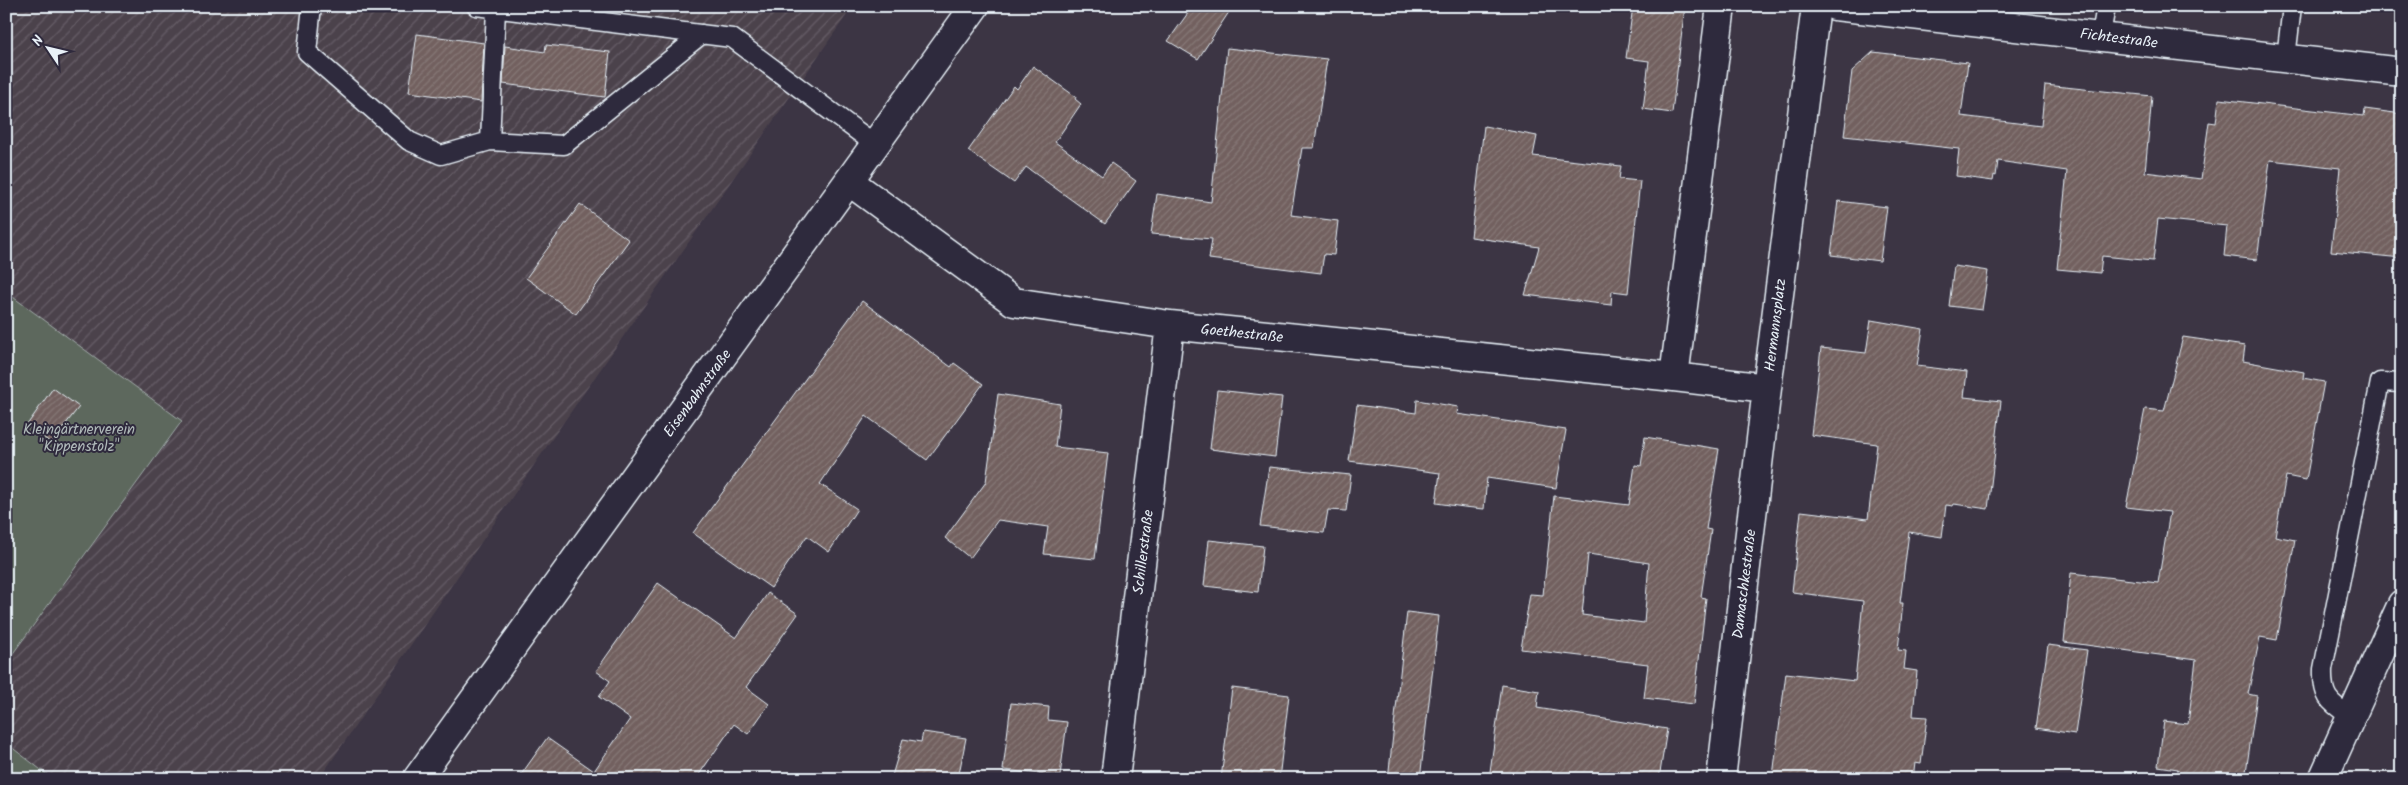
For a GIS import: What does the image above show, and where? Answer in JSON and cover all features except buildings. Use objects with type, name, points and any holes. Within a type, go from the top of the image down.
[{"type":"street","name":"Eisenbahnstraße","points":[[418,779],[975,6]]},
{"type":"street","points":[[1674,377],[1721,6]]},
{"type":"street","name":"Hermannsplatz","points":[[1674,377],[1767,388],[1816,6]]},
{"type":"street","name":"Fichtestraße","points":[[1836,6],[2402,72]]},
{"type":"street","name":"Goethestraße","points":[[850,182],[1014,302],[1170,326],[1674,377]]},
{"type":"street","name":"Schillerstraße","points":[[1115,779],[1170,326]]},
{"type":"street","name":"Damaschkestraße","points":[[1720,779],[1767,388]]},
{"type":"street","points":[[2323,779],[2402,604]]},
{"type":"lane","points":[[312,6],[307,52],[409,141],[441,155],[490,141],[564,145],[702,34]]},
{"type":"lane","points":[[476,6],[732,38],[876,145]]},
{"type":"lane","points":[[2101,36],[2106,6]]},
{"type":"lane","points":[[2286,58],[2292,6]]},
{"type":"lane","points":[[490,141],[496,9]]},
{"type":"lane","points":[[2350,716],[2336,707],[2324,693],[2323,669],[2380,382],[2402,383]]},
{"type":"shaded area","points":[[6,6],[853,6],[545,449],[319,779],[53,779],[6,743],[6,663],[182,422],[6,292]]},
{"type":"green space","name":"Kleingärtnerverein \"Kippenstolz\"","points":[[6,292],[182,421],[6,663]]},
{"type":"green space","points":[[6,743],[53,779],[6,779]]}]
